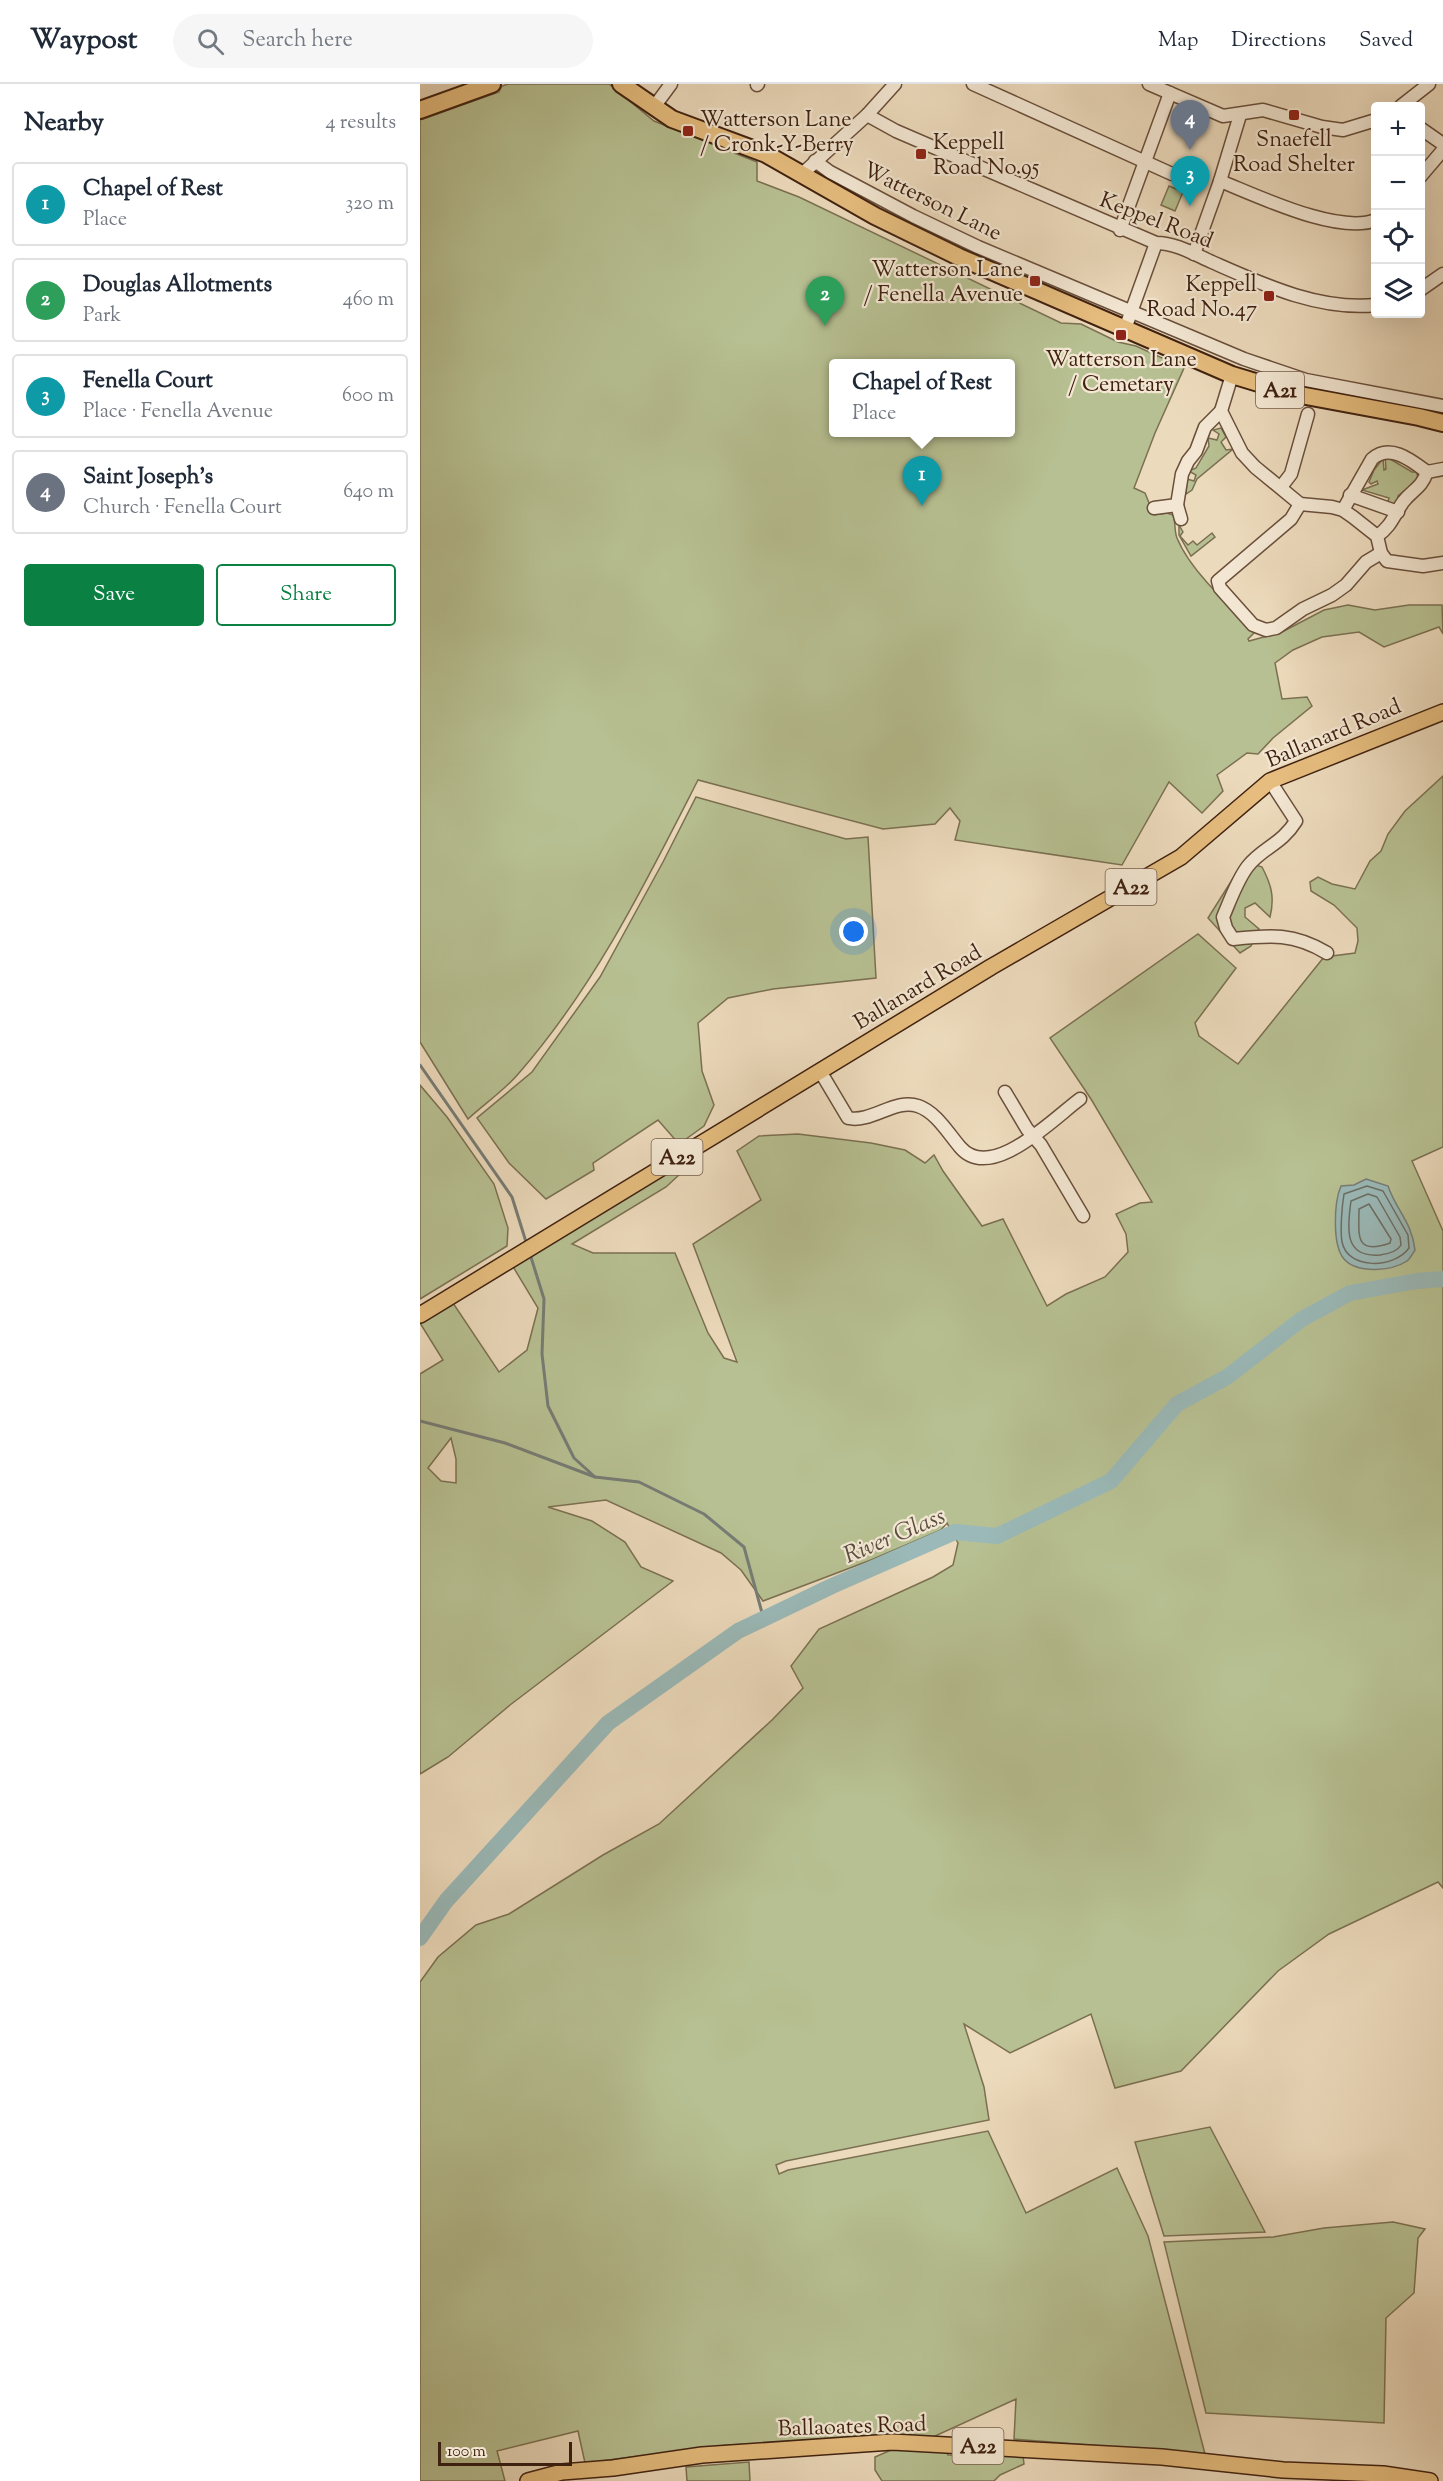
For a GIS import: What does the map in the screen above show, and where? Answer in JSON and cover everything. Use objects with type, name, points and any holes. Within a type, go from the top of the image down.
[{"type":"highway","points":[[420,110],[492,84]]},
{"type":"highway","name":"A21","points":[[621,84],[672,119],[766,154],[888,223],[1232,375],[1295,394],[1443,423]]},
{"type":"main road","name":"Ballanard Road","points":[[420,1315],[991,967],[1181,857],[1270,781],[1359,743],[1443,711]]},
{"type":"main road","name":"Ballaoates Road","points":[[528,2481],[562,2472],[702,2455],[892,2442],[1162,2457],[1283,2470],[1383,2474],[1430,2481]]},
{"type":"street","points":[[654,107],[670,84]]},
{"type":"street","points":[[802,174],[867,114],[895,84]]},
{"type":"street","points":[[973,84],[1172,174]]},
{"type":"street","points":[[1149,84],[1223,116],[1263,110],[1322,127],[1343,130],[1371,122]]},
{"type":"street","points":[[1406,102],[1429,84]]},
{"type":"street","points":[[1120,230],[1170,93]]},
{"type":"street","name":"Keppel Road","points":[[867,114],[896,131],[1120,230],[1156,243],[1166,243],[1248,278],[1307,298],[1344,306],[1371,304]]},
{"type":"street","points":[[1194,254],[1240,115]]},
{"type":"street","points":[[1425,131],[1443,144]]},
{"type":"street","points":[[1425,171],[1443,150]]},
{"type":"street","name":"Watterson Lane","points":[[815,161],[830,172],[913,216],[1184,335],[1283,374],[1443,406]]},
{"type":"street","points":[[1220,181],[1312,216],[1338,223],[1359,225],[1371,221]]},
{"type":"street","points":[[1125,329],[1156,243]]},
{"type":"street","points":[[1425,287],[1438,280],[1443,274]]},
{"type":"street","points":[[1181,519],[1177,505],[1182,474],[1196,451],[1205,427],[1221,411],[1232,375]]},
{"type":"street","points":[[1221,411],[1242,453],[1255,467],[1300,504],[1343,510],[1377,536],[1384,559],[1391,563],[1423,566],[1443,563]]},
{"type":"street","points":[[1281,487],[1292,474],[1304,421]]},
{"type":"street","points":[[1343,510],[1350,495],[1359,486],[1372,459],[1386,450],[1427,472],[1443,469]]},
{"type":"street","points":[[1377,536],[1391,524],[1408,496],[1423,485],[1427,472]]},
{"type":"street","points":[[1350,495],[1398,512]]},
{"type":"street","points":[[1300,504],[1290,519],[1218,581],[1220,588],[1247,620],[1258,628],[1266,630],[1276,628],[1303,609],[1332,595],[1346,585],[1366,562],[1381,553]]},
{"type":"street","points":[[1154,508],[1177,505]]},
{"type":"street","points":[[1270,781],[1296,821],[1281,840],[1247,867],[1223,917],[1226,928],[1233,939],[1276,935],[1291,937],[1310,943],[1327,953]]},
{"type":"street","points":[[820,1071],[848,1118],[859,1120],[902,1105],[916,1105],[929,1111],[964,1152],[974,1158],[998,1155],[1034,1138],[1080,1099]]},
{"type":"street","points":[[1005,1092],[1027,1129],[1041,1145],[1083,1216]]},
{"type":"green space","points":[[508,84],[609,84],[654,121],[757,162],[757,181],[799,197],[1061,323],[1081,324],[1118,342],[1136,346],[1184,368],[1134,488],[1145,493],[1154,515],[1167,513],[1173,515],[1177,538],[1183,551],[1201,576],[1256,631],[1248,639],[1249,641],[1282,632],[1324,610],[1348,605],[1375,610],[1409,605],[1442,605],[1443,634],[1439,627],[1384,647],[1359,632],[1322,637],[1293,650],[1275,663],[1282,699],[1307,697],[1312,706],[1273,738],[1258,754],[1247,753],[1217,775],[1223,791],[1202,813],[1169,782],[1122,865],[955,840],[960,821],[950,808],[935,824],[883,829],[698,780],[639,895],[572,1005],[513,1079],[468,1119],[420,1042],[420,120],[499,92],[502,86]]},
{"type":"green space","points":[[1169,186],[1183,192],[1175,211],[1161,205]]},
{"type":"green space","points":[[1221,428],[1226,437],[1221,442],[1226,450],[1233,449],[1197,479],[1192,490],[1186,494],[1187,479],[1194,481],[1196,475],[1189,471],[1196,468],[1209,446],[1208,438],[1217,440],[1219,434],[1213,430]]},
{"type":"green space","points":[[1385,456],[1412,472],[1416,472],[1419,479],[1398,496],[1397,504],[1387,505],[1389,498],[1362,490],[1378,484],[1377,481],[1371,484],[1369,482],[1381,461],[1380,457],[1383,459],[1384,470],[1386,469]]},
{"type":"green space","points":[[1179,525],[1183,532],[1180,536],[1188,545],[1193,541],[1197,545],[1212,533],[1215,537],[1191,556],[1179,535]]},
{"type":"green space","points":[[1443,776],[1443,1147],[1412,1161],[1443,1231],[1443,1888],[1438,1882],[1329,1934],[1278,1971],[1181,2071],[1115,2088],[1091,2014],[1010,2053],[964,2024],[984,2087],[989,2120],[786,2161],[776,2165],[779,2174],[788,2170],[988,2131],[1026,2213],[1117,2168],[1148,2236],[1205,2454],[1014,2439],[1016,2399],[933,2437],[884,2437],[728,2445],[585,2463],[578,2431],[497,2451],[505,2481],[420,2481],[420,1982],[438,1957],[476,1925],[509,1914],[603,1855],[659,1824],[772,1720],[803,1688],[791,1666],[819,1629],[933,1577],[953,1565],[958,1543],[947,1523],[941,1530],[871,1560],[763,1601],[741,1570],[721,1553],[606,1500],[548,1507],[592,1521],[625,1542],[641,1567],[673,1581],[510,1705],[448,1757],[420,1774],[420,1374],[443,1360],[420,1323],[453,1303],[499,1372],[527,1350],[538,1308],[512,1265],[693,1156],[694,1161],[666,1187],[572,1244],[593,1253],[675,1253],[708,1333],[724,1358],[737,1362],[693,1244],[761,1200],[737,1151],[759,1136],[798,1134],[871,1143],[905,1150],[925,1163],[934,1155],[982,1226],[1003,1219],[1047,1306],[1066,1294],[1105,1277],[1128,1252],[1126,1234],[1116,1214],[1140,1203],[1152,1202],[1091,1099],[1050,1038],[1198,934],[1236,968],[1195,1023],[1199,1036],[1238,1064],[1324,957],[1355,953],[1358,941],[1357,928],[1334,905],[1311,891],[1310,882],[1318,877],[1332,884],[1355,889],[1370,861],[1381,851],[1388,834],[1405,811]],"holes":[[[451,1438],[456,1459],[456,1483],[441,1481],[428,1468]]]},
{"type":"green space","points":[[696,797],[846,839],[868,837],[876,978],[773,989],[728,998],[698,1023],[702,1071],[714,1105],[704,1126],[679,1144],[658,1120],[593,1163],[594,1170],[546,1199],[509,1163],[477,1118],[532,1072],[600,977]]},
{"type":"green space","points":[[1244,861],[1262,867],[1270,885],[1272,903],[1270,917],[1255,903],[1245,908],[1245,917],[1259,929],[1251,946],[1240,953],[1208,918]]},
{"type":"green space","points":[[420,1085],[447,1117],[494,1184],[508,1228],[507,1246],[420,1299]]},
{"type":"green space","points":[[1210,2127],[1265,2232],[1164,2236],[1135,2142]]},
{"type":"green space","points":[[1393,2222],[1425,2229],[1418,2238],[1414,2293],[1386,2318],[1384,2423],[1206,2413],[1164,2242],[1273,2237],[1324,2228]]},
{"type":"green space","points":[[945,2449],[948,2455],[1023,2456],[1024,2464],[1000,2475],[994,2481],[882,2481],[875,2470],[875,2457],[891,2450]]},
{"type":"green space","points":[[749,2462],[750,2481],[687,2481],[686,2467]]},
{"type":"water","points":[[1366,1179],[1388,1186],[1411,1232],[1415,1250],[1408,1260],[1393,1267],[1366,1269],[1357,1267],[1344,1259],[1337,1244],[1335,1223],[1341,1186],[1354,1185]]},
{"type":"waterway","points":[[420,1065],[512,1197],[527,1245]]},
{"type":"waterway","points":[[530,1254],[544,1299],[542,1354],[548,1406],[574,1458],[595,1477]]},
{"type":"waterway","name":"River Glass","points":[[420,1938],[446,1901],[608,1723],[738,1631],[832,1586],[955,1532],[997,1536],[1111,1481],[1177,1404],[1227,1377],[1302,1319],[1350,1293],[1417,1281],[1443,1279]]},
{"type":"waterway","points":[[420,1421],[505,1443],[595,1477],[639,1482],[704,1514],[744,1547],[764,1620]]},
{"type":"place","name":"Snaefell Road Shelter","points":[[1294,115]]},
{"type":"place","name":"Watterson Lane / Cronk-Y-Berry","points":[[688,131]]},
{"type":"place","name":"Saint Joseph's","points":[[1190,150]]},
{"type":"place","name":"Keppell Road No.95","points":[[921,154]]},
{"type":"place","name":"Fenella Court","points":[[1190,206]]},
{"type":"place","name":"Watterson Lane / Fenella Avenue","points":[[1035,281]]},
{"type":"place","name":"Keppell Road No.47","points":[[1269,296]]},
{"type":"place","name":"Douglas Allotments","points":[[825,326]]},
{"type":"place","name":"Watterson Lane / Cemetary","points":[[1121,335]]},
{"type":"place","name":"Chapel of Rest","points":[[922,506]]}]
